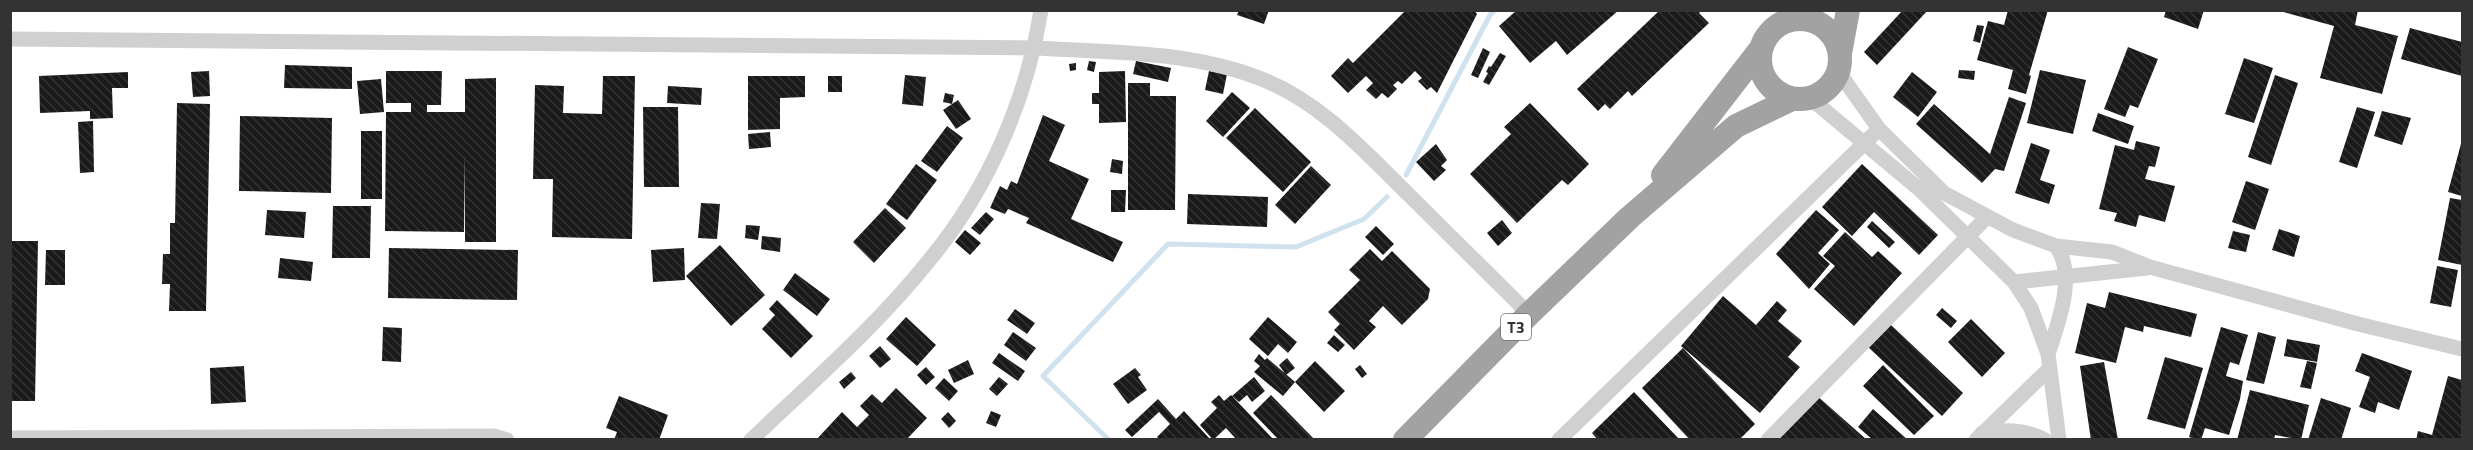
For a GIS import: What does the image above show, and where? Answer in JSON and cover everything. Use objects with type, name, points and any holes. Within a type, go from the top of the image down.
[{"type":"highway","name":"T3","points":[[1630,217],[1774,29],[1799,15],[1824,27],[1836,40],[1839,62]]},
{"type":"highway","name":"T3","points":[[1405,440],[1529,314],[1630,217],[1736,126],[1801,98],[1823,93],[1833,83],[1849,15]]},
{"type":"highway","points":[[1762,47],[1760,60],[1762,73],[1768,84],[1779,93],[1801,98]]},
{"type":"street","points":[[751,440],[880,317],[933,257],[975,195],[1008,130],[1035,48],[1041,10]]},
{"type":"street","points":[[10,39],[1035,48],[1148,54],[1206,64],[1260,78],[1313,106],[1357,144],[1529,314]]},
{"type":"street","points":[[1839,62],[1879,129],[1944,193],[1986,218],[2056,246],[2112,252],[2150,267],[2358,324],[2463,349]]},
{"type":"street","points":[[1801,98],[1866,143],[1969,237],[2014,282],[2031,308],[2049,361],[2060,440]]},
{"type":"street","points":[[1559,440],[1879,129]]},
{"type":"street","points":[[1768,440],[1986,218]]},
{"type":"street","points":[[1979,436],[2049,361],[2062,312],[2065,278],[2065,264],[2056,246]]},
{"type":"street","points":[[2014,282],[2150,267]]},
{"type":"street","points":[[2063,302],[2086,280],[2100,272]]},
{"type":"street","points":[[1979,436],[2009,429],[2036,435],[2045,440]]},
{"type":"street","points":[[10,438],[494,436],[507,440]]},
{"type":"building","points":[[1239,10],[1269,10],[1264,24],[1237,15]]},
{"type":"building","points":[[1406,10],[1474,10],[1477,14],[1437,93],[1431,87],[1427,90],[1418,81],[1422,78],[1415,71],[1402,84],[1398,81],[1393,85],[1397,89],[1388,98],[1382,93],[1376,99],[1366,90],[1373,83],[1366,76],[1348,93],[1331,76],[1348,58],[1353,63]]},
{"type":"building","points":[[1517,10],[1619,10],[1567,55],[1556,41],[1530,63],[1499,26]]},
{"type":"building","points":[[1660,10],[1702,10],[1699,13],[1709,23],[1632,96],[1628,91],[1610,109],[1605,104],[1598,111],[1577,89]]},
{"type":"building","points":[[1903,10],[1928,10],[1877,65],[1864,52]]},
{"type":"building","points":[[2008,10],[2048,10],[2029,75],[2031,76],[2026,94],[2008,89],[2013,70],[1977,60],[1988,21],[2004,25]]},
{"type":"building","points":[[2166,10],[2204,10],[2198,29],[2164,17]]},
{"type":"building","points":[[2276,10],[2358,10],[2355,25],[2398,36],[2382,94],[2320,78],[2334,26]]},
{"type":"building","points":[[1977,25],[1984,26],[1980,43],[1973,41]]},
{"type":"building","points":[[2410,28],[2462,42],[2462,76],[2401,59]]},
{"type":"building","points":[[2128,47],[2158,59],[2138,108],[2130,105],[2125,117],[2104,109]]},
{"type":"building","points":[[1483,48],[1490,52],[1478,78],[1471,75]]},
{"type":"building","points":[[1500,53],[1506,56],[1489,85],[1483,82],[1488,73],[1486,72]]},
{"type":"building","points":[[2244,58],[2273,68],[2254,123],[2225,114]]},
{"type":"building","points":[[1089,61],[1096,62],[1094,72],[1087,70]]},
{"type":"building","points":[[1136,61],[1171,68],[1168,82],[1133,74]]},
{"type":"building","points":[[1076,63],[1076,70],[1070,71],[1069,64]]},
{"type":"building","points":[[285,65],[352,67],[352,89],[284,88]]},
{"type":"building","points":[[1959,70],[1975,71],[1974,80],[1958,78]]},
{"type":"building","points":[[2040,70],[2086,80],[2073,134],[2027,123]]},
{"type":"building","points":[[209,71],[210,96],[193,97],[191,72]]},
{"type":"building","points":[[386,71],[442,71],[441,105],[427,105],[427,112],[465,112],[465,79],[496,78],[496,242],[465,242],[465,154],[464,232],[385,231],[386,112],[411,112],[411,103],[386,103]]},
{"type":"building","points":[[1125,71],[1126,122],[1099,123],[1099,104],[1092,104],[1092,93],[1099,93],[1099,72]]},
{"type":"building","points":[[1209,71],[1227,74],[1223,94],[1205,90]]},
{"type":"building","points":[[128,72],[128,88],[112,88],[113,118],[90,119],[90,111],[40,113],[39,76]]},
{"type":"building","points":[[1912,72],[1937,92],[1918,117],[1893,97]]},
{"type":"building","points":[[905,75],[926,77],[923,106],[902,104]]},
{"type":"building","points":[[2275,75],[2298,83],[2271,165],[2248,157]]},
{"type":"building","points":[[603,76],[635,76],[632,239],[552,237],[553,179],[533,179],[535,85],[564,86],[563,113],[602,114]]},
{"type":"building","points":[[748,76],[805,76],[805,97],[780,98],[780,129],[748,130]]},
{"type":"building","points":[[828,76],[842,76],[842,92],[828,92]]},
{"type":"building","points":[[381,79],[384,112],[360,114],[357,81]]},
{"type":"building","points":[[1128,83],[1150,83],[1150,96],[1176,96],[1175,210],[1128,210]]},
{"type":"building","points":[[668,86],[702,88],[701,105],[667,103]]},
{"type":"building","points":[[1232,92],[1250,108],[1223,137],[1206,121]]},
{"type":"building","points":[[945,93],[954,95],[952,104],[943,102]]},
{"type":"building","points":[[2009,97],[2026,103],[2004,171],[1995,169],[1982,183],[1916,124],[1934,104],[1990,154]]},
{"type":"building","points":[[958,100],[971,119],[956,129],[943,110]]},
{"type":"building","points":[[177,103],[210,104],[206,311],[169,311],[170,284],[162,284],[163,254],[170,254],[170,223],[175,223]]},
{"type":"building","points":[[1530,103],[1589,164],[1568,185],[1562,180],[1517,223],[1470,174],[1511,134],[1504,127]]},
{"type":"building","points":[[643,107],[678,107],[679,187],[644,187]]},
{"type":"building","points":[[2357,107],[2375,112],[2357,168],[2339,162]]},
{"type":"building","points":[[1255,108],[1311,162],[1283,192],[1226,138]]},
{"type":"building","points":[[2382,111],[2411,118],[2402,145],[2374,136]]},
{"type":"building","points":[[2098,113],[2134,126],[2128,144],[2092,131]]},
{"type":"building","points":[[1043,115],[1065,125],[1049,161],[1089,179],[1071,219],[1123,242],[1113,262],[1026,223],[1029,218],[1008,209],[1005,214],[990,208],[1000,186],[1007,190],[1011,181],[1017,184]]},
{"type":"building","points":[[240,116],[332,118],[331,193],[239,191]]},
{"type":"building","points":[[93,121],[94,172],[80,173],[78,122]]},
{"type":"building","points":[[947,126],[963,138],[937,172],[921,161]]},
{"type":"building","points":[[361,131],[382,131],[382,199],[361,199]]},
{"type":"building","points":[[770,132],[771,147],[749,149],[748,134]]},
{"type":"building","points":[[2462,140],[2462,196],[2448,192]]},
{"type":"building","points":[[2136,141],[2160,147],[2155,167],[2149,166],[2145,179],[2175,186],[2165,222],[2139,215],[2136,227],[2114,221],[2117,213],[2099,209],[2115,145],[2134,150]]},
{"type":"building","points":[[2031,143],[2050,150],[2040,180],[2055,185],[2049,204],[2015,193]]},
{"type":"building","points":[[1436,144],[1447,160],[1441,166],[1446,170],[1434,181],[1416,162]]},
{"type":"building","points":[[1112,159],[1123,161],[1122,174],[1110,172]]},
{"type":"building","points":[[916,164],[937,180],[907,220],[886,204]]},
{"type":"building","points":[[1862,164],[1938,235],[1919,255],[1874,212],[1852,236],[1822,207]]},
{"type":"building","points":[[1311,166],[1331,185],[1295,224],[1275,205]]},
{"type":"building","points":[[2246,181],[2269,189],[2255,230],[2232,222]]},
{"type":"building","points":[[1111,190],[1126,190],[1125,212],[1111,212]]},
{"type":"building","points":[[1188,194],[1268,197],[1267,227],[1187,224]]},
{"type":"building","points":[[2450,198],[2462,200],[2462,265],[2438,260]]},
{"type":"building","points":[[701,203],[720,204],[717,239],[698,238]]},
{"type":"building","points":[[333,206],[371,206],[370,258],[332,258]]},
{"type":"building","points":[[885,208],[906,228],[874,263],[853,242]]},
{"type":"building","points":[[267,210],[306,212],[304,238],[265,235]]},
{"type":"building","points":[[1816,210],[1839,230],[1818,253],[1830,264],[1809,289],[1776,254]]},
{"type":"building","points":[[986,212],[994,219],[980,235],[971,228]]},
{"type":"building","points":[[1502,220],[1512,233],[1498,246],[1487,233]]},
{"type":"building","points":[[1872,221],[1895,242],[1889,248],[1867,227]]},
{"type":"building","points":[[746,225],[760,226],[758,240],[745,238]]},
{"type":"building","points":[[1376,226],[1394,244],[1383,255],[1365,237]]},
{"type":"building","points":[[2279,229],[2300,236],[2294,257],[2272,250]]},
{"type":"building","points":[[965,230],[981,243],[970,255],[955,242]]},
{"type":"building","points":[[2233,231],[2250,235],[2246,252],[2228,248]]},
{"type":"building","points":[[1845,232],[1872,257],[1878,251],[1902,273],[1854,326],[1814,289],[1835,266],[1823,256]]},
{"type":"building","points":[[762,236],[781,238],[780,252],[761,249]]},
{"type":"building","points":[[10,241],[38,241],[35,401],[10,401]]},
{"type":"building","points":[[720,245],[765,295],[731,326],[686,276]]},
{"type":"building","points":[[389,248],[518,250],[517,300],[388,298]]},
{"type":"building","points":[[684,248],[685,280],[653,282],[651,250]]},
{"type":"building","points":[[1370,249],[1382,261],[1392,251],[1430,289],[1428,299],[1402,325],[1383,306],[1369,321],[1376,327],[1354,350],[1334,330],[1340,324],[1328,312],[1360,280],[1349,270]]},
{"type":"building","points":[[46,250],[65,250],[65,285],[45,285]]},
{"type":"building","points":[[280,258],[313,262],[311,281],[278,278]]},
{"type":"building","points":[[2437,266],[2458,270],[2451,307],[2430,303]]},
{"type":"building","points":[[795,273],[830,299],[817,316],[783,290]]},
{"type":"building","points":[[2109,292],[2197,314],[2191,337],[2144,326],[2143,332],[2125,327],[2116,363],[2075,353],[2087,303],[2105,308]]},
{"type":"building","points":[[1723,296],[1756,325],[1777,301],[1787,310],[1778,321],[1802,341],[1788,357],[1800,367],[1760,413],[1681,346]]},
{"type":"building","points":[[777,300],[813,336],[791,358],[762,329],[775,315],[769,309]]},
{"type":"building","points":[[1942,308],[1957,321],[1951,328],[1936,315]]},
{"type":"building","points":[[1015,309],[1035,323],[1027,334],[1007,320]]},
{"type":"building","points":[[906,317],[936,345],[917,366],[886,339]]},
{"type":"building","points":[[1268,317],[1297,342],[1288,353],[1278,344],[1268,356],[1249,339]]},
{"type":"building","points":[[1971,319],[2005,353],[1982,377],[1948,342]]},
{"type":"building","points":[[1889,323],[1963,393],[1942,416],[1868,347]]},
{"type":"building","points":[[383,327],[402,328],[401,362],[382,361]]},
{"type":"building","points":[[2221,327],[2248,335],[2239,365],[2230,362],[2226,376],[2243,381],[2240,399],[2229,435],[2205,428],[2201,440],[2197,440],[2189,437]]},
{"type":"building","points":[[1013,332],[1036,348],[1026,361],[1004,345]]},
{"type":"building","points":[[2258,332],[2276,337],[2264,384],[2246,380]]},
{"type":"building","points":[[1334,335],[1345,345],[1338,352],[1327,343]]},
{"type":"building","points":[[2287,339],[2320,345],[2317,362],[2284,356]]},
{"type":"building","points":[[880,346],[891,359],[880,368],[869,356]]},
{"type":"building","points":[[1683,348],[1755,424],[1739,440],[1690,440],[1642,388]]},
{"type":"building","points":[[999,353],[1025,371],[1018,381],[992,363]]},
{"type":"building","points":[[2362,353],[2412,371],[2399,410],[2378,402],[2375,413],[2359,407],[2370,377],[2355,371]]},
{"type":"building","points":[[1259,354],[1295,382],[1283,396],[1254,372],[1260,366],[1254,361]]},
{"type":"building","points":[[2165,357],[2203,368],[2185,429],[2147,419]]},
{"type":"building","points":[[1287,358],[1295,368],[1286,375],[1279,365]]},
{"type":"building","points":[[968,360],[974,374],[954,383],[948,370]]},
{"type":"building","points":[[1315,361],[1345,391],[1324,412],[1295,382]]},
{"type":"building","points":[[2307,361],[2317,363],[2311,389],[2300,387]]},
{"type":"building","points":[[2104,362],[2118,440],[2091,440],[2080,366]]},
{"type":"building","points":[[1360,365],[1367,374],[1362,378],[1355,369]]},
{"type":"building","points":[[1883,365],[1934,416],[1914,435],[1863,386]]},
{"type":"building","points":[[244,366],[246,402],[211,404],[210,368]]},
{"type":"building","points":[[926,367],[935,377],[926,385],[917,375]]},
{"type":"building","points":[[1135,368],[1141,375],[1138,377],[1147,390],[1128,404],[1113,384]]},
{"type":"building","points":[[851,372],[856,378],[844,389],[839,382]]},
{"type":"building","points":[[2448,376],[2462,380],[2462,440],[2416,440],[2418,431],[2432,435]]},
{"type":"building","points":[[999,377],[1008,384],[997,396],[989,389]]},
{"type":"building","points":[[1254,377],[1265,391],[1252,402],[1247,395],[1239,402],[1232,396]]},
{"type":"building","points":[[944,378],[958,391],[949,401],[935,388]]},
{"type":"building","points":[[896,388],[927,418],[906,440],[816,440],[842,412],[857,427],[869,415],[860,406],[872,394],[882,403]]},
{"type":"building","points":[[2250,390],[2309,405],[2301,440],[2275,435],[2274,440],[2237,440]]},
{"type":"building","points":[[1634,392],[1680,440],[1598,440],[1592,433]]},
{"type":"building","points":[[1815,394],[1867,440],[1778,440]]},
{"type":"building","points":[[1219,395],[1224,401],[1231,395],[1274,440],[1237,440],[1226,428],[1213,440],[1200,425],[1217,408],[1211,402]]},
{"type":"building","points":[[1271,395],[1315,440],[1279,440],[1253,413]]},
{"type":"building","points":[[619,396],[668,415],[659,440],[614,440],[617,432],[606,428]]},
{"type":"building","points":[[2321,398],[2351,408],[2341,440],[2308,440]]},
{"type":"building","points":[[1158,399],[1176,419],[1184,411],[1209,438],[1159,440],[1157,437],[1170,424],[1159,412],[1132,437],[1125,430]]},
{"type":"building","points":[[1873,409],[1908,440],[1873,440],[1858,427]]},
{"type":"building","points":[[991,411],[1001,415],[996,427],[986,423]]},
{"type":"building","points":[[948,412],[956,421],[949,428],[941,419]]},
{"type":"waterway","points":[[1406,175],[1490,15],[1495,10]]},
{"type":"waterway","points":[[1109,440],[1043,376],[1168,244],[1296,247],[1364,219],[1387,197]]}]
